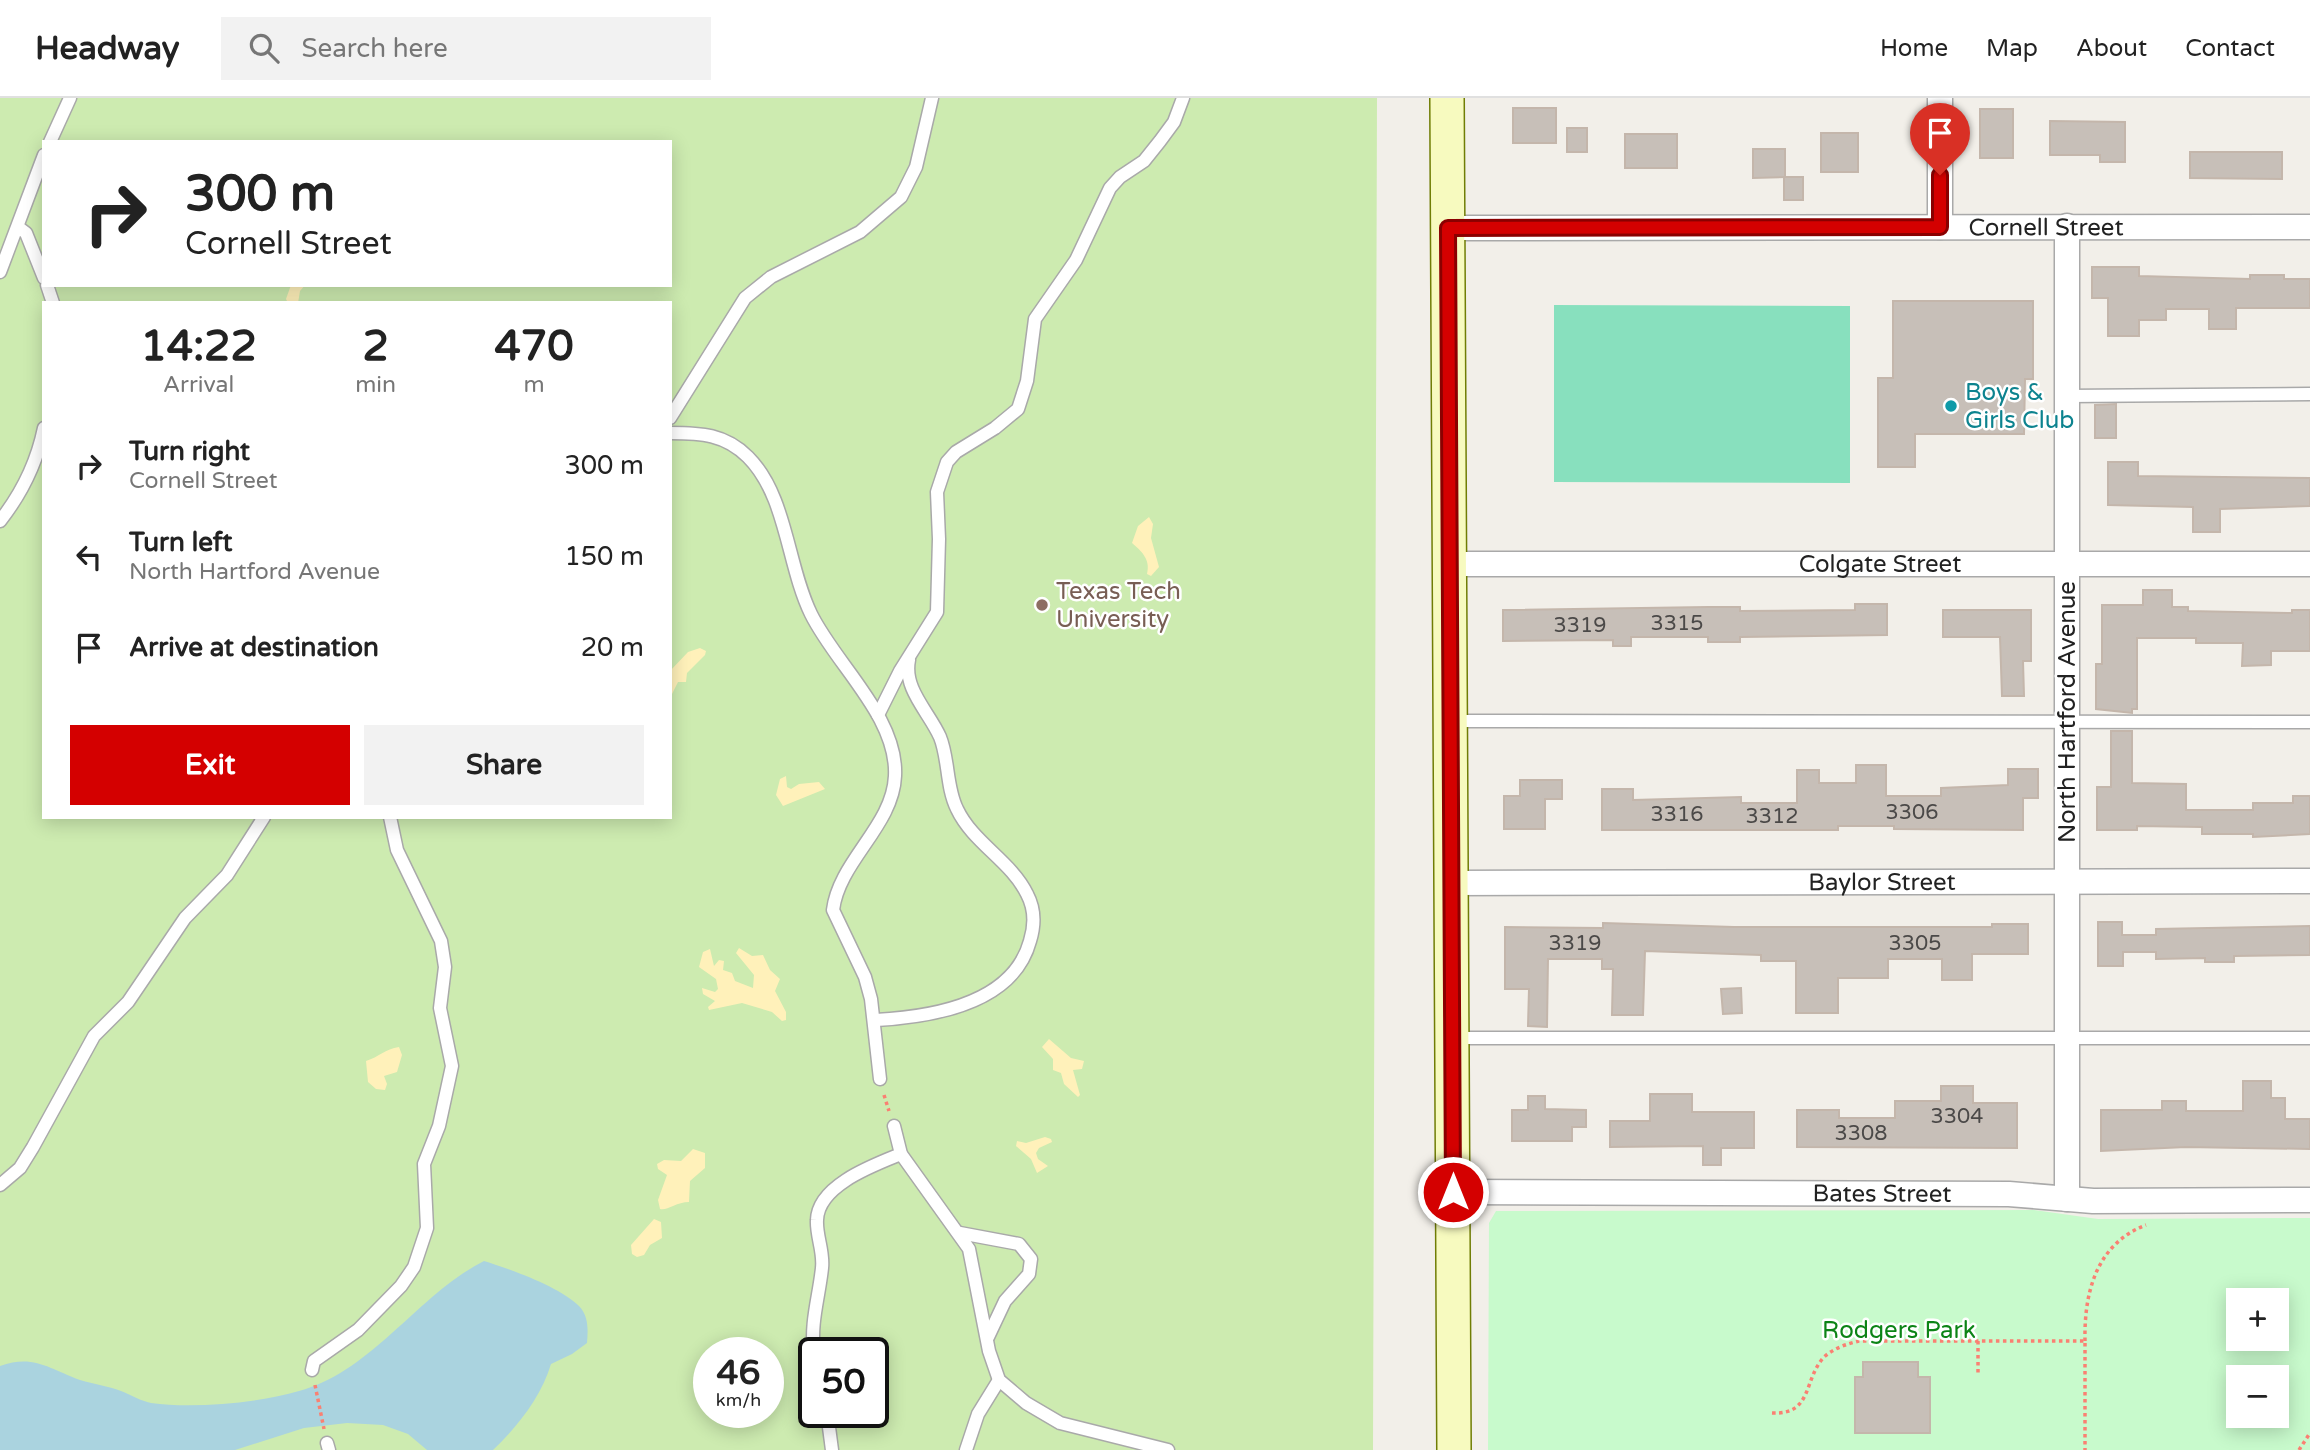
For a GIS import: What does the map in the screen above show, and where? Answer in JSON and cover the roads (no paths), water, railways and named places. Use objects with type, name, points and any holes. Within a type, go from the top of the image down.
[{"type":"main road","points":[[1447,98],[1454,1450]]},
{"type":"street","points":[[1940,98],[1940,227]]},
{"type":"street","name":"North Hartford Avenue","points":[[2067,226],[2067,1199]]},
{"type":"street","name":"Cornell Street","points":[[1448,228],[2310,227]]},
{"type":"street","name":"Colgate Street","points":[[1451,564],[2310,564]]},
{"type":"street","name":"Baylor Street","points":[[1453,883],[2310,881]]},
{"type":"street","name":"Bates Street","points":[[1453,1192],[2009,1194],[2067,1199],[2310,1200]]},
{"type":"lane","points":[[51,140],[70,98]]},
{"type":"lane","points":[[672,415],[745,298],[771,277],[860,232],[901,197],[916,167],[932,98]]},
{"type":"lane","points":[[878,715],[911,653],[937,612],[937,492],[947,462],[956,452],[995,428],[1018,408],[1027,381],[1035,319],[1076,260],[1110,188],[1120,177],[1144,161],[1174,122],[1183,98]]},
{"type":"lane","points":[[0,272],[42,161]]},
{"type":"lane","points":[[18,227],[26,233],[42,273]]},
{"type":"lane","points":[[2067,397],[2310,394]]},
{"type":"lane","points":[[672,433],[717,435],[749,457],[763,474],[773,494],[796,578],[810,612],[823,636],[878,715],[893,744],[891,797],[842,882],[833,910],[865,977],[876,1020],[880,1079]]},
{"type":"lane","points":[[0,521],[12,506],[41,452]]},
{"type":"lane","points":[[876,1020],[914,1018],[939,1013],[990,991],[1006,981],[1019,966],[1034,929],[1033,910],[1020,881],[981,842],[955,806],[940,738],[910,682],[907,670],[911,653]]},
{"type":"lane","points":[[1452,721],[2310,722]]},
{"type":"lane","points":[[0,1185],[20,1168],[94,1036],[128,1002],[184,918],[227,875],[263,819]]},
{"type":"lane","points":[[312,1370],[314,1361],[358,1330],[379,1311],[414,1267],[427,1228],[424,1164],[439,1126],[452,1066],[440,1008],[445,967],[441,942],[397,850],[390,819]]},
{"type":"lane","points":[[1453,1038],[2310,1038]]},
{"type":"lane","points":[[894,1126],[901,1154],[960,1233],[974,1263],[992,1364],[999,1380],[1026,1403],[1060,1423],[1168,1450]]},
{"type":"lane","points":[[813,1337],[813,1323],[822,1265],[817,1224],[821,1204],[856,1172],[901,1154]]},
{"type":"lane","points":[[960,1233],[1019,1244],[1031,1259],[1029,1275],[1004,1301],[987,1339]]},
{"type":"lane","points":[[966,1450],[978,1414],[999,1380]]},
{"type":"lane","points":[[829,1428],[832,1450]]},
{"type":"water","points":[[484,1261],[534,1279],[571,1299],[582,1310],[588,1329],[587,1343],[551,1364],[528,1410],[493,1450],[427,1450],[408,1434],[383,1425],[347,1423],[304,1428],[235,1450],[0,1450],[0,1366],[22,1362],[41,1364],[151,1403],[168,1405],[245,1402],[283,1395],[325,1381],[350,1367],[437,1293]]},
{"type":"place","name":"Boys & Girls Club","points":[[1951,406]]},
{"type":"place","name":"Texas Tech University","points":[[1042,605]]},
{"type":"park label","name":"Rodgers Park","points":[[1899,1330]]}]
